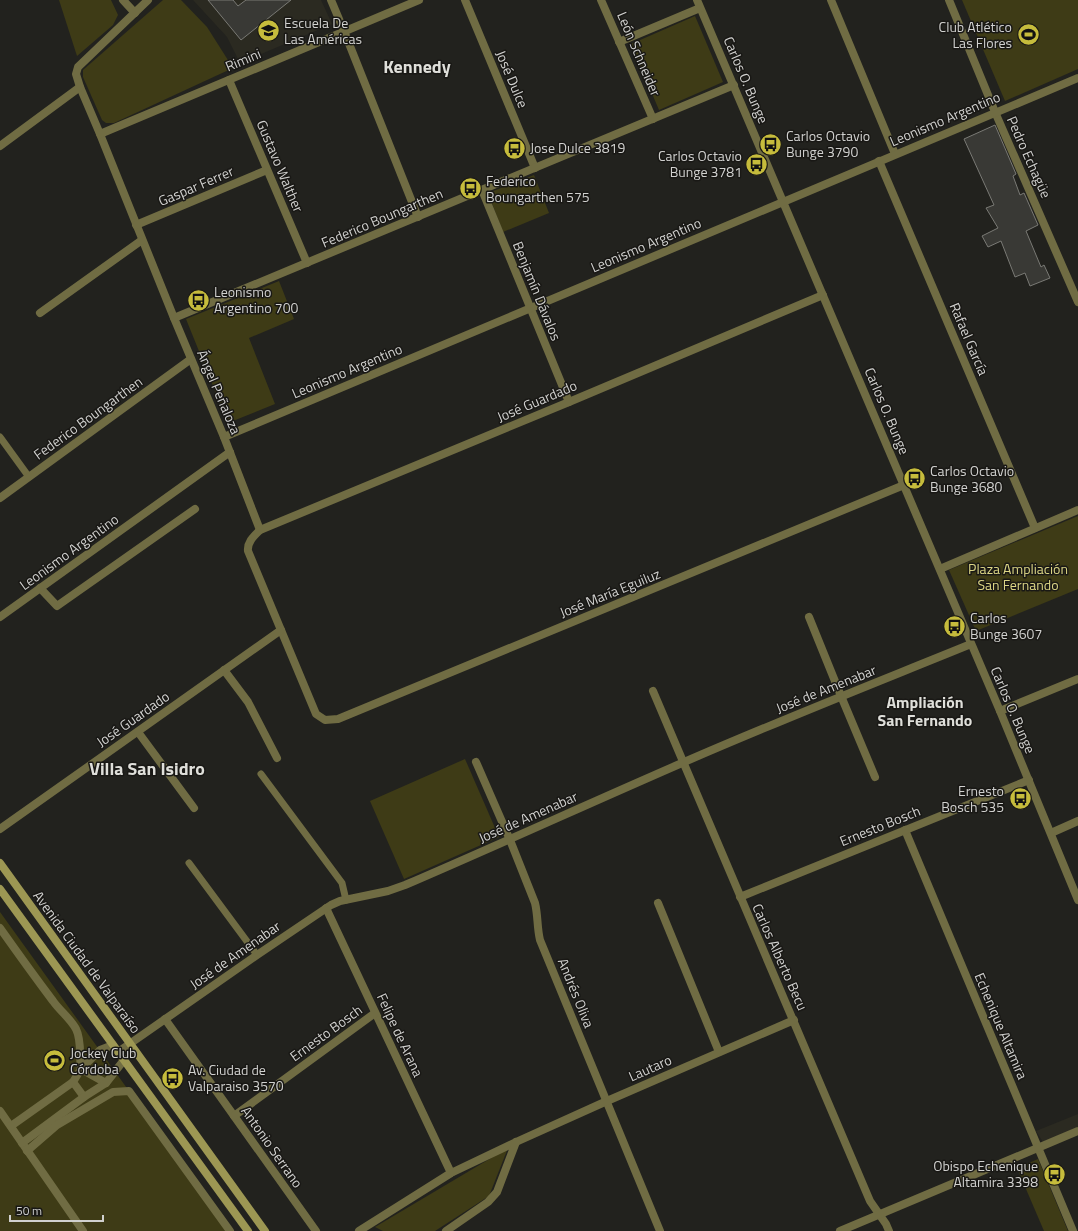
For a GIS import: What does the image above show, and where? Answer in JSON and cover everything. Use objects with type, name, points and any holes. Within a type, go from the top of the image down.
[{"type":"main road","name":"Avenida Ciudad de Valparaíso","points":[[0,863],[265,1231]]},
{"type":"main road","name":"Avenida Ciudad de Valparaíso","points":[[0,889],[248,1231]]},
{"type":"street","points":[[123,0],[134,13],[148,0]]},
{"type":"street","points":[[331,0],[418,217]]},
{"type":"street","name":"Rimini","points":[[100,134],[419,0]]},
{"type":"street","name":"José Dulce","points":[[465,0],[536,168]]},
{"type":"street","name":"León Schneider","points":[[601,0],[653,119]]},
{"type":"street","points":[[831,0],[895,154]]},
{"type":"street","name":"Pedro Echagüe","points":[[950,0],[995,112],[1078,302]]},
{"type":"street","points":[[619,42],[699,4]]},
{"type":"street","name":"Carlos O. Bunge","points":[[699,4],[972,644],[1078,900]]},
{"type":"street","name":"Ángel Peñaloza","points":[[134,13],[78,67],[76,74],[142,240],[224,437],[260,530]]},
{"type":"street","name":"Leonismo Argentino","points":[[224,437],[1078,78]]},
{"type":"street","name":"Gustavo Walther","points":[[229,80],[307,263]]},
{"type":"street","name":"Federico Boungarthen","points":[[174,318],[734,85]]},
{"type":"street","points":[[0,146],[80,87]]},
{"type":"street","name":"Rafael García","points":[[879,161],[1035,528]]},
{"type":"street","name":"Gaspar Ferrer","points":[[136,225],[267,170]]},
{"type":"street","name":"Benjamín Dávalos","points":[[482,190],[569,402]]},
{"type":"street","points":[[40,313],[142,240]]},
{"type":"street","name":"José Guardado","points":[[260,530],[823,295]]},
{"type":"street","name":"Federico Boungarthen","points":[[0,498],[191,359]]},
{"type":"street","name":"Leonismo Argentino","points":[[0,617],[230,452]]},
{"type":"street","name":"José María Eguiluz","points":[[281,630],[316,714],[324,720],[338,719],[904,485]]},
{"type":"street","points":[[40,588],[57,606],[195,509]]},
{"type":"street","points":[[940,569],[1078,510]]},
{"type":"street","points":[[260,530],[250,541],[248,551],[281,630]]},
{"type":"street","points":[[809,617],[875,777]]},
{"type":"street","name":"José Guardado","points":[[0,829],[281,630]]},
{"type":"street","name":"José de Amenabar","points":[[118,1052],[326,908],[340,901],[388,892],[510,840],[683,762],[841,696],[972,644]]},
{"type":"street","points":[[224,670],[248,702],[277,758]]},
{"type":"street","points":[[1000,711],[1078,679]]},
{"type":"street","name":"Carlos Alberto Becu","points":[[653,691],[870,1201],[886,1224],[889,1231]]},
{"type":"street","points":[[138,732],[194,808]]},
{"type":"street","name":"Andrés Oliva","points":[[476,762],[510,840],[535,903],[540,940],[660,1231]]},
{"type":"street","name":"Ernesto Bosch","points":[[740,897],[1029,780]]},
{"type":"street","points":[[1051,833],[1078,821]]},
{"type":"street","name":"Echenique Altamira","points":[[905,830],[1073,1231]]},
{"type":"street","points":[[658,903],[719,1052]]},
{"type":"street","name":"Felipe de Arana","points":[[326,908],[451,1173]]},
{"type":"street","points":[[0,928],[54,1003],[66,1014],[76,1030],[80,1043],[81,1069]]},
{"type":"street","name":"Ernesto Bosch","points":[[234,1116],[375,1014]]},
{"type":"street","name":"Antonio Serrano","points":[[166,1019],[316,1231]]},
{"type":"street","name":"Lautaro","points":[[364,1230],[451,1173],[606,1101],[794,1020]]},
{"type":"street","points":[[11,1126],[73,1082],[81,1069],[100,1050],[113,1045]]},
{"type":"street","points":[[22,1143],[84,1097],[106,1083],[124,1060]]},
{"type":"street","points":[[81,1069],[106,1083]]},
{"type":"street","points":[[73,1082],[84,1097]]},
{"type":"street","points":[[27,1151],[57,1125],[113,1092],[128,1091],[230,1231]]},
{"type":"street","points":[[0,1111],[83,1231]]},
{"type":"street","points":[[840,1231],[1078,1131]]},
{"type":"street","points":[[446,1231],[488,1202],[497,1192],[516,1142]]},
{"type":"lane","points":[[0,437],[29,477]]},
{"type":"lane","points":[[261,774],[342,883],[346,900]]},
{"type":"lane","points":[[189,863],[257,955]]},
{"type":"shaded area","name":"Escuela De Las Américas","points":[[193,0],[321,0],[332,24],[240,63],[227,37]]},
{"type":"shaded area","points":[[1078,1114],[1078,1127],[1043,1142],[1036,1131]]},
{"type":"green space","points":[[59,0],[111,0],[118,15],[113,25],[77,56]]},
{"type":"green space","points":[[163,0],[181,0],[207,27],[233,68],[114,123],[106,123],[102,120],[83,77],[83,70]]},
{"type":"green space","name":"Club Atlético Las Flores","points":[[962,0],[1078,0],[1078,69],[1005,101]]},
{"type":"green space","points":[[695,16],[723,82],[659,110],[631,44]]},
{"type":"green space","points":[[534,175],[549,213],[503,232],[488,193]]},
{"type":"green space","points":[[279,281],[294,319],[249,338],[275,404],[228,423],[186,319]]},
{"type":"green space","name":"Plaza Ampliación San Fernando","points":[[1078,516],[1078,589],[976,631],[949,570]]},
{"type":"green space","points":[[465,759],[499,837],[404,879],[370,801]]},
{"type":"green space","name":"Jockey Club Córdoba","points":[[0,912],[129,1091],[231,1231],[0,1231]]},
{"type":"green space","points":[[508,1148],[489,1196],[435,1231],[383,1231],[375,1227]]},
{"type":"green space","points":[[1038,1159],[1068,1231],[1044,1231],[1017,1168]]},
{"type":"building","points":[[208,0],[233,0],[238,6],[246,0],[291,0],[241,40]]},
{"type":"building","points":[[995,125],[1016,174],[1013,176],[1020,195],[1024,193],[1038,225],[1026,231],[1041,267],[1044,265],[1050,278],[1030,286],[1025,273],[1015,277],[1001,241],[988,247],[982,236],[998,228],[986,208],[994,205],[964,139]]},
{"type":"place","name":"Escuela De Las Américas","points":[[269,31]]},
{"type":"place","name":"Club Atlético Las Flores","points":[[1028,35]]},
{"type":"place","name":"Carlos Octavio Bunge 3790","points":[[770,144]]},
{"type":"place","name":"Jose Dulce 3819","points":[[515,148]]},
{"type":"place","name":"Carlos Octavio Bunge 3781","points":[[757,164]]},
{"type":"place","name":"Federico Boungarthen 575","points":[[470,189]]},
{"type":"place","name":"Leonismo Argentino 700","points":[[198,300]]},
{"type":"place","name":"Carlos Octavio Bunge 3680","points":[[915,479]]},
{"type":"place","name":"Carlos Bunge 3607","points":[[954,626]]},
{"type":"place","name":"Ernesto Bosch 535","points":[[1020,799]]},
{"type":"place","name":"Jockey Club Córdoba","points":[[54,1061]]},
{"type":"place","name":"Av. Ciudad de Valparaiso 3570","points":[[172,1078]]},
{"type":"place","name":"Obispo Echenique Altamira 3398","points":[[1054,1174]]},
{"type":"district","name":"Kennedy","points":[[417,67]]},
{"type":"district","name":"Ampliación San Fernando","points":[[925,711]]},
{"type":"district","name":"Villa San Isidro","points":[[147,769]]}]
